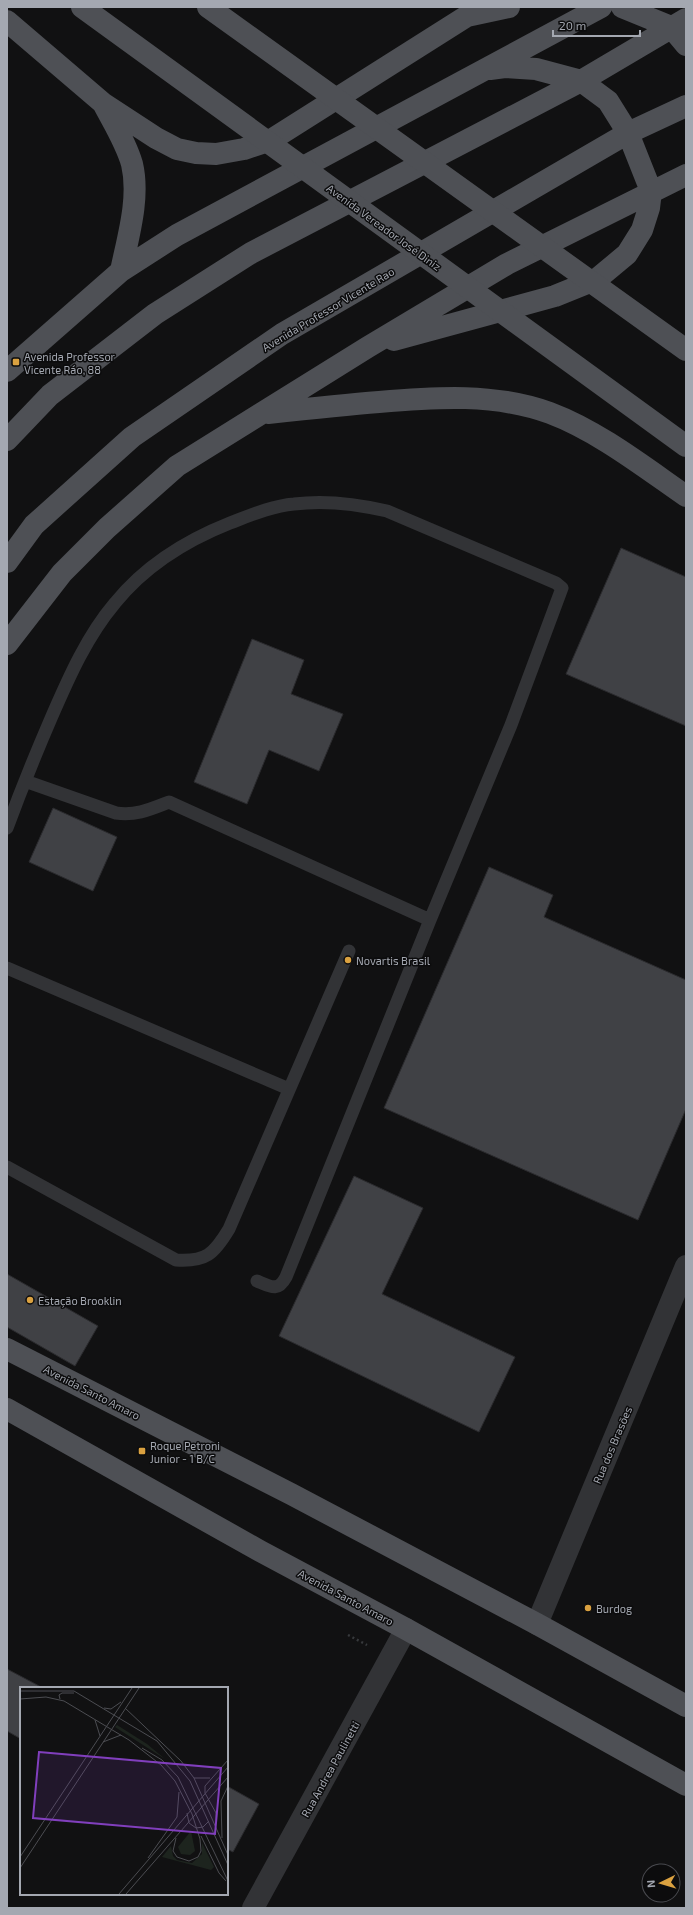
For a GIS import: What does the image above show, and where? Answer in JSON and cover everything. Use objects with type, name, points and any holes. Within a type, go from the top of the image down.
[{"type":"main road","name":"Avenida Vereador José Diniz","points":[[82,7],[686,446]]},
{"type":"main road","points":[[208,7],[686,350]]},
{"type":"main road","points":[[7,21],[104,104],[156,138],[177,149],[196,154],[216,154],[244,149],[271,140],[467,16],[509,7]]},
{"type":"main road","points":[[7,371],[121,271],[177,234],[601,7]]},
{"type":"main road","points":[[622,7],[678,23]]},
{"type":"main road","points":[[678,23],[686,46]]},
{"type":"main road","points":[[7,440],[56,390],[156,314],[251,253],[581,82],[678,23]]},
{"type":"main road","points":[[368,347],[555,296],[597,279],[627,254],[642,230],[649,208],[651,191],[628,133],[608,101],[581,82],[536,69],[505,67],[480,71]]},
{"type":"main road","points":[[104,104],[120,134],[132,164],[134,186],[133,213],[121,271]]},
{"type":"main road","name":"Avenida Professor Vicente Rao","points":[[7,562],[34,525],[138,432],[282,334],[628,133],[686,106]]},
{"type":"main road","points":[[7,644],[62,573],[107,528],[178,466],[368,347],[507,264],[651,191],[686,175]]},
{"type":"main road","points":[[263,414],[402,400],[466,397],[517,403],[550,413],[581,428],[627,455],[686,496]]},
{"type":"main road","name":"Avenida Santo Amaro","points":[[7,1349],[291,1494],[537,1624],[686,1706]]},
{"type":"main road","name":"Avenida Santo Amaro","points":[[7,1409],[260,1551],[406,1629],[686,1785]]},
{"type":"street","name":"Rua dos Brasões","points":[[537,1624],[686,1266]]},
{"type":"street","name":"Rua Andrea Paulinetti","points":[[253,1908],[406,1629]]},
{"type":"lane","points":[[7,828],[12,797],[25,781],[65,685],[98,625],[121,596],[142,575],[166,556],[207,532],[261,511],[294,504],[340,504],[365,506],[387,511],[556,583],[562,588],[511,725],[430,920],[286,1277],[282,1285],[277,1287],[271,1287],[257,1281]]},
{"type":"lane","points":[[25,781],[116,813],[128,815],[140,813],[169,802],[430,920]]},
{"type":"lane","points":[[7,1167],[176,1260],[192,1261],[209,1255],[218,1247],[229,1228],[349,951]]},
{"type":"lane","points":[[7,968],[289,1090]]},
{"type":"building","points":[[621,548],[686,577],[686,726],[566,674]]},
{"type":"building","points":[[252,639],[304,660],[291,694],[343,714],[319,771],[269,750],[247,804],[194,782]]},
{"type":"building","points":[[53,808],[117,837],[93,891],[29,862]]},
{"type":"building","points":[[489,867],[553,895],[544,917],[686,980],[686,1109],[638,1220],[384,1108]]},
{"type":"building","points":[[354,1176],[423,1208],[382,1294],[515,1357],[479,1432],[279,1336]]},
{"type":"building","name":"Estação Brooklin","points":[[7,1274],[98,1326],[75,1366],[7,1327]]},
{"type":"building","points":[[7,1669],[41,1687],[20,1687],[20,1738],[7,1731]]},
{"type":"building","points":[[228,1787],[259,1804],[233,1852],[228,1850]]},
{"type":"place","name":"Avenida Professor Vicente Ráo, 88","points":[[16,362]]},
{"type":"place","name":"Novartis Brasil","points":[[348,960]]},
{"type":"place","name":"Estação Brooklin","points":[[30,1300]]},
{"type":"place","name":"Roque Petroni Junior - 1 B/C","points":[[142,1451]]},
{"type":"place","name":"Burdog","points":[[588,1608]]}]
